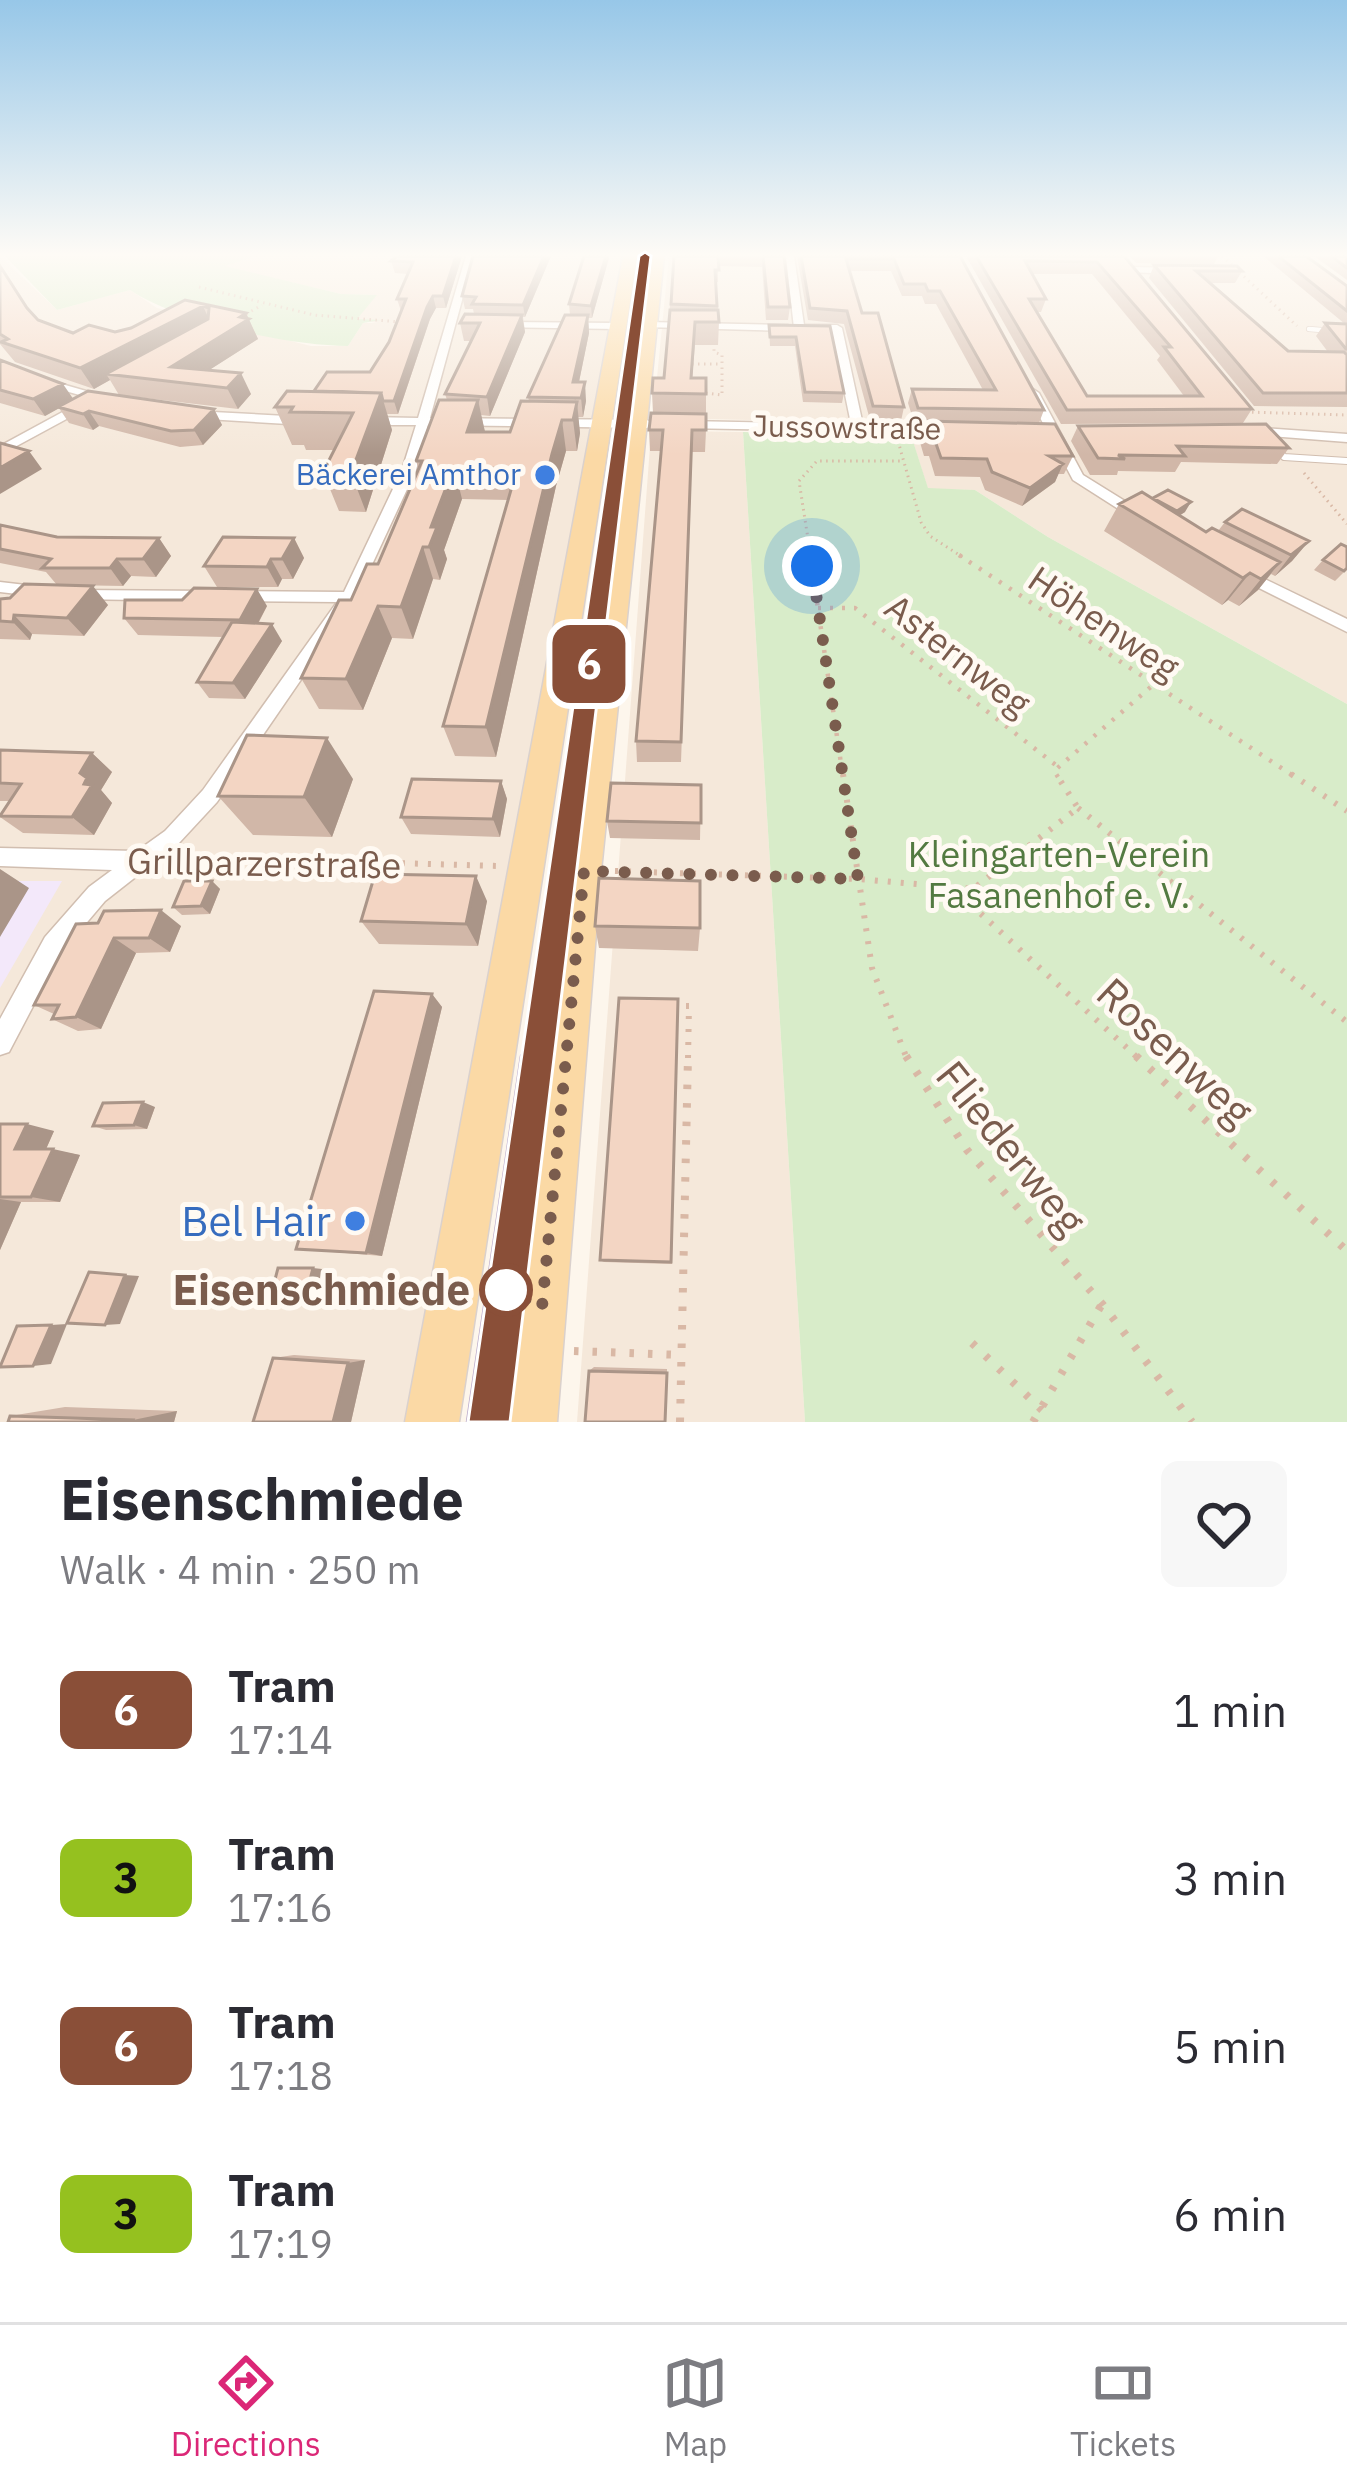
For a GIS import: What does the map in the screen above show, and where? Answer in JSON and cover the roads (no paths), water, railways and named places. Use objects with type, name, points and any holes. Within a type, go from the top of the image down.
[{"type":"main road","points":[[530,1422],[632,322]]},
{"type":"main road","points":[[432,1422],[528,866],[619,424],[643,364],[633,322]]},
{"type":"street","points":[[798,322],[799,328]]},
{"type":"street","points":[[0,1043],[53,945],[98,895],[172,837],[210,796],[350,597],[399,500],[451,324],[475,324]]},
{"type":"street","points":[[498,325],[837,328],[858,428]]},
{"type":"street","points":[[0,364],[23,376],[98,396]]},
{"type":"street","points":[[1022,374],[1078,477],[1146,519]]},
{"type":"street","points":[[0,451],[98,396],[117,393]]},
{"type":"street","points":[[171,412],[330,421]]},
{"type":"street","points":[[1246,412],[1262,431]]},
{"type":"street","name":"Jussowstraße","points":[[349,421],[962,430]]},
{"type":"street","points":[[1239,431],[1347,438]]},
{"type":"street","points":[[1031,432],[1077,432]]},
{"type":"street","points":[[1221,561],[1347,626]]},
{"type":"street","points":[[0,586],[59,595],[350,597]]},
{"type":"street","name":"Grillparzerstraße","points":[[0,857],[139,861]]},
{"type":"lane","points":[[1309,329],[1347,332]]},
{"type":"lane","points":[[1262,431],[1284,457],[1347,461]]},
{"type":"tram line","points":[[522,1059],[630,322]]},
{"type":"tram line","name":"6","points":[[489,1422],[636,322]]},
{"type":"tram line","points":[[468,1422],[522,1056]]},
{"type":"tram line","points":[[489,1422],[519,1190]]},
{"type":"place","name":"Bäckerei Amthor","points":[[545,475]]},
{"type":"place","name":"Bel Hair","points":[[355,1221]]},
{"type":"place","name":"Eisenschmiede","points":[[506,1290]]},
{"type":"park label","name":"Kleingarten-Verein Fasanenhof e. V.","points":[[1059,874]]}]
